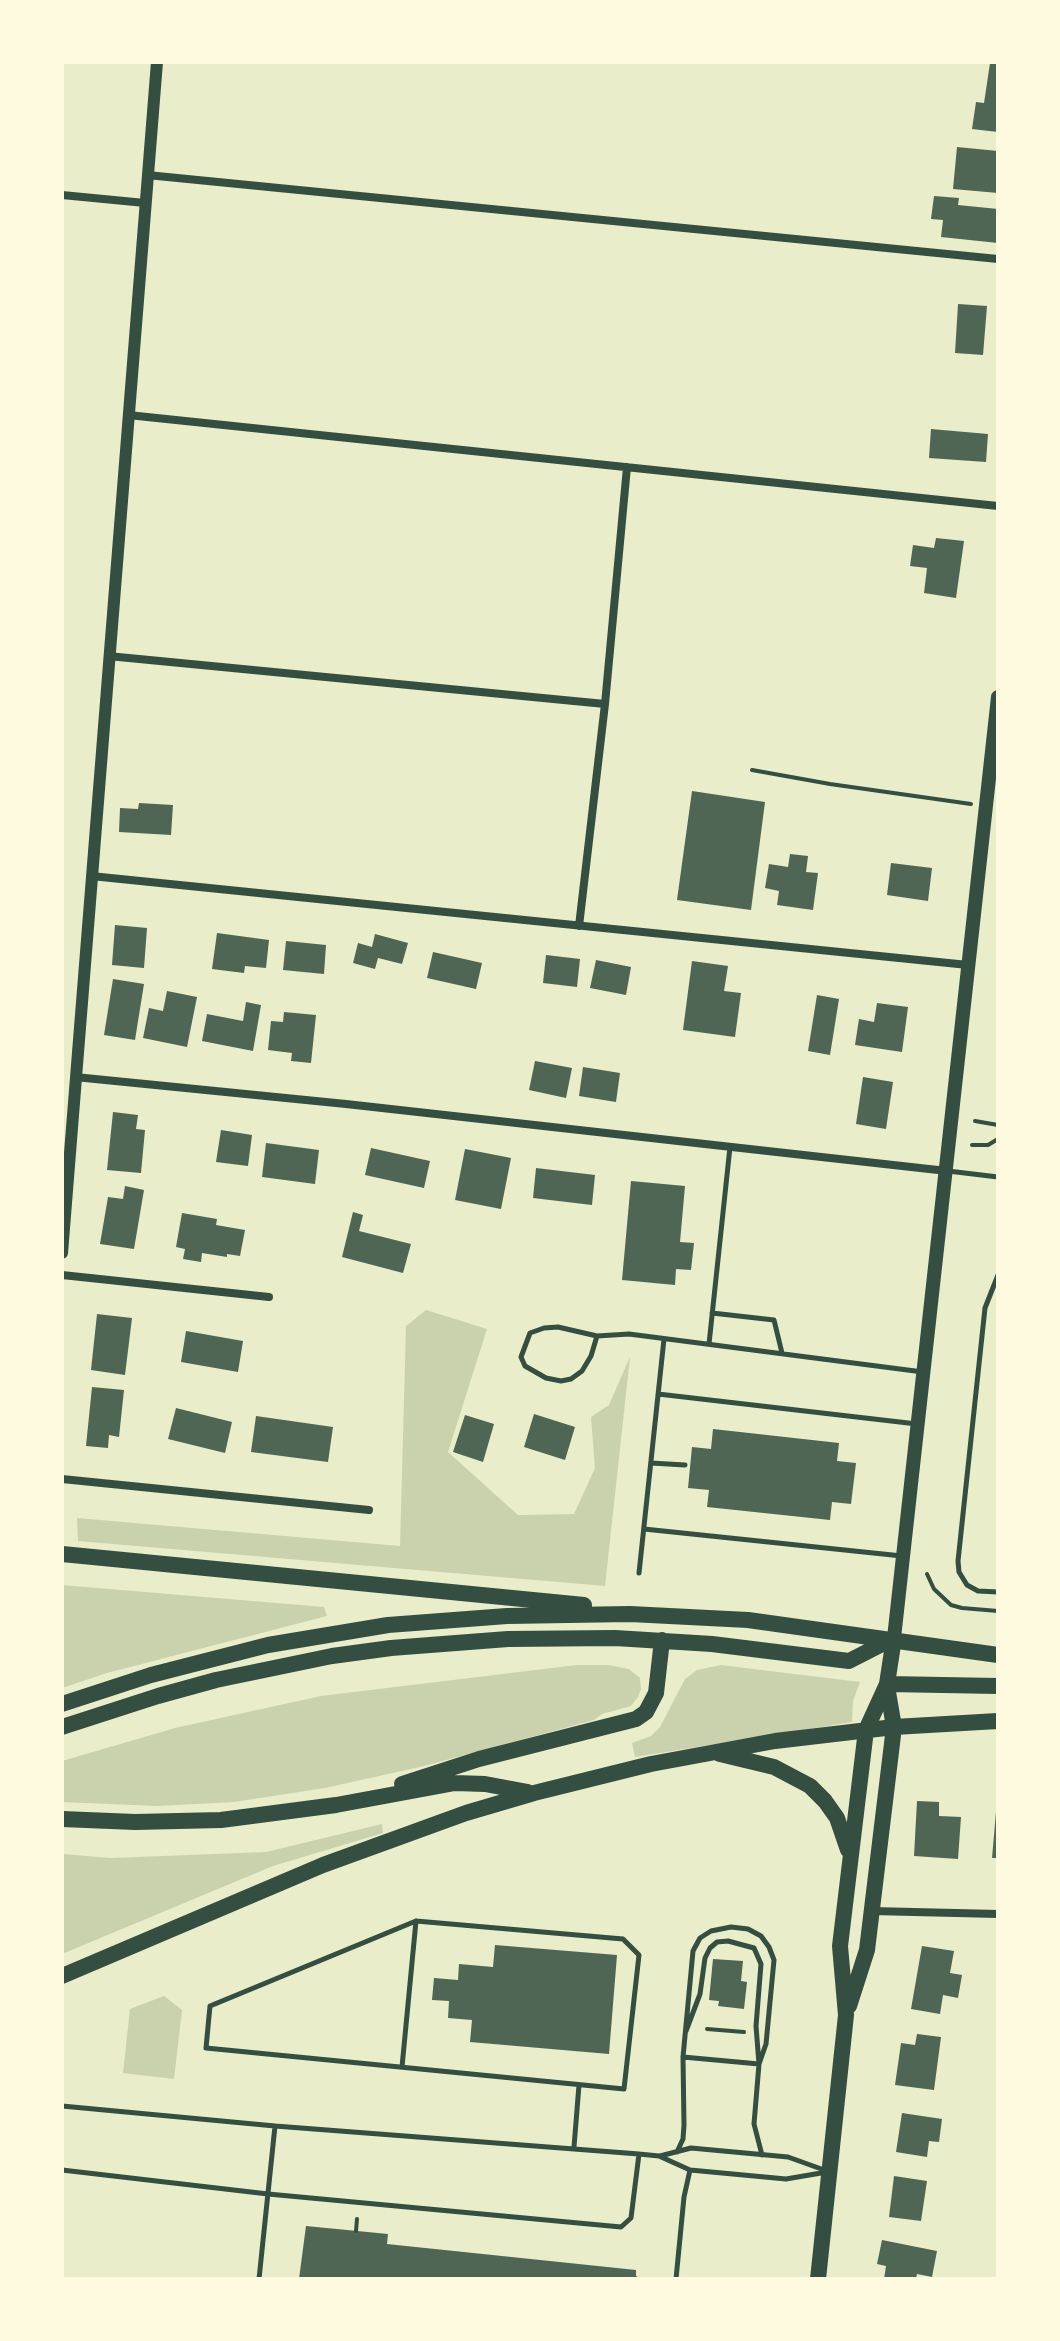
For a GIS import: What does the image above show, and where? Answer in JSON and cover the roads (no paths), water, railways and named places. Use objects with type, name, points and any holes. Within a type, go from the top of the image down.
[{"type":"main road","points":[[846,2015],[840,1946],[866,1730],[887,1684],[894,1638],[998,697]]},
{"type":"main road","points":[[62,1554],[748,1620],[894,1638],[998,1655]]},
{"type":"main road","points":[[62,1704],[210,1658],[343,1631],[507,1616],[689,1615]]},
{"type":"main road","points":[[62,1727],[158,1696],[259,1671],[391,1648],[508,1639],[662,1640],[849,1661],[894,1638]]},
{"type":"main road","points":[[336,1805],[479,1759],[636,1719],[646,1712],[656,1693],[662,1640]]},
{"type":"main road","points":[[887,1684],[998,1686]]},
{"type":"main road","points":[[818,2279],[846,2015],[867,1950],[894,1727],[887,1684]]},
{"type":"main road","points":[[62,1976],[323,1865],[438,1823],[534,1793],[711,1752],[866,1730],[998,1721]]},
{"type":"main road","points":[[711,1752],[774,1767],[810,1786],[837,1818],[850,1865]]},
{"type":"main road","points":[[62,1819],[135,1822],[221,1820],[336,1805],[455,1783],[485,1784],[534,1793]]},
{"type":"street","points":[[62,1253],[157,62]]},
{"type":"street","points":[[147,175],[998,259]]},
{"type":"street","points":[[62,195],[145,203]]},
{"type":"street","points":[[128,415],[998,506]]},
{"type":"street","points":[[579,926],[605,704],[627,467]]},
{"type":"street","points":[[108,656],[605,704]]},
{"type":"street","points":[[91,876],[968,965]]},
{"type":"street","points":[[75,1077],[947,1171]]},
{"type":"street","points":[[62,1275],[269,1297]]},
{"type":"street","points":[[62,1479],[369,1510]]},
{"type":"street","points":[[872,1911],[998,1914]]},
{"type":"lane","points":[[709,1344],[730,1147]]},
{"type":"lane","points":[[947,1171],[998,1177]]},
{"type":"lane","points":[[998,1275],[985,1308],[958,1561],[959,1572],[967,1585],[978,1591],[998,1592]]},
{"type":"lane","points":[[712,1313],[774,1320],[782,1353]]},
{"type":"lane","points":[[597,1336],[582,1371],[571,1379],[546,1378],[525,1366],[521,1357],[530,1333],[558,1327],[597,1336],[629,1334],[924,1372]]},
{"type":"lane","points":[[639,1573],[664,1339]]},
{"type":"lane","points":[[658,1394],[918,1424]]},
{"type":"lane","points":[[651,1463],[685,1465]]},
{"type":"lane","points":[[644,1529],[903,1556]]},
{"type":"lane","points":[[402,2067],[416,1921]]},
{"type":"lane","points":[[416,1921],[623,1939],[639,1955],[624,2089],[206,2048],[210,2006],[416,1921]]},
{"type":"lane","points":[[677,2152],[683,2139],[684,2125],[683,2057],[690,1964],[700,1938],[711,1931],[731,1927],[748,1929],[761,1936],[774,1960],[766,2044],[759,2064]]},
{"type":"lane","points":[[684,2036],[700,1994],[705,1958],[710,1948],[717,1942],[745,1944],[754,1948],[761,1964],[754,2124],[762,2155]]},
{"type":"lane","points":[[683,2057],[759,2064]]},
{"type":"lane","points":[[574,2148],[579,2085]]},
{"type":"lane","points":[[62,2106],[659,2156],[691,2148],[788,2157],[828,2171]]},
{"type":"lane","points":[[259,2279],[275,2126]]},
{"type":"lane","points":[[62,2170],[268,2194],[621,2227],[631,2218],[639,2154]]},
{"type":"lane","points":[[659,2156],[690,2170],[786,2179],[828,2171]]},
{"type":"lane","points":[[676,2279],[684,2197],[690,2170]]}]
